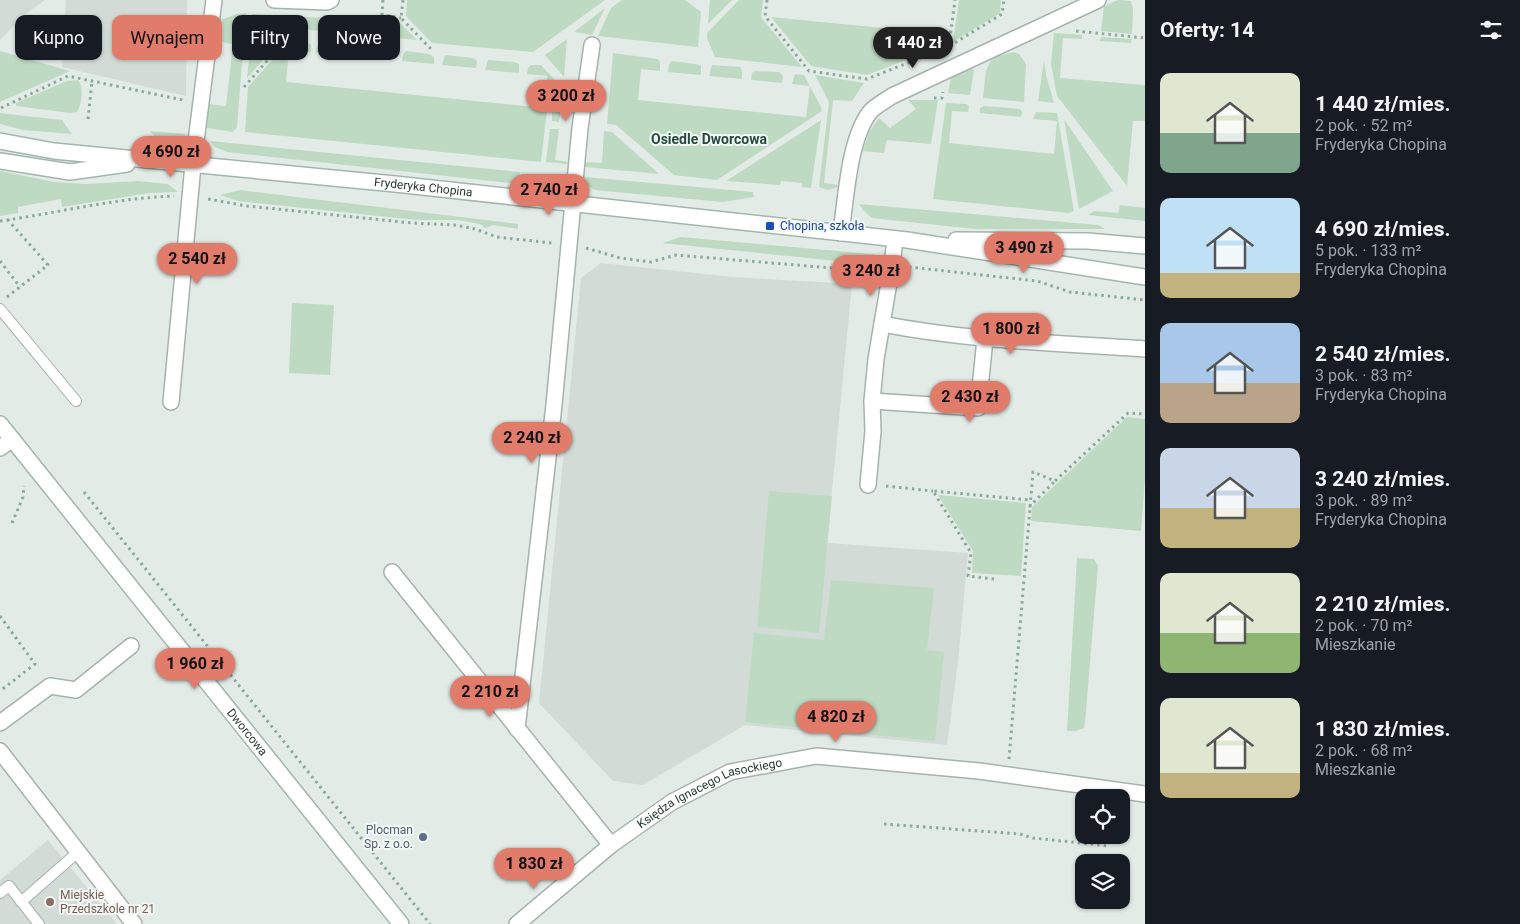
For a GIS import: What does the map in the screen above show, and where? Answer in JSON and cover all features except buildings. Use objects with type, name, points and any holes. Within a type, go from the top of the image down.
[{"type":"street","points":[[171,402],[193,165],[214,0]]},
{"type":"street","points":[[274,0],[327,2],[331,0]]},
{"type":"street","points":[[840,233],[852,155],[859,130],[871,111],[892,96],[1098,0]]},
{"type":"street","points":[[517,729],[554,405],[580,128],[592,44]]},
{"type":"street","name":"Fryderyka Chopina","points":[[0,141],[54,151],[573,203],[901,239],[1145,277]]},
{"type":"street","points":[[0,161],[70,172],[151,161]]},
{"type":"street","points":[[868,485],[873,431],[872,401],[876,359],[892,265],[901,239]]},
{"type":"street","name":"Fryderyka Chopina","points":[[901,239],[1088,241],[1145,246]]},
{"type":"street","points":[[882,324],[985,339],[1145,349]]},
{"type":"street","points":[[872,401],[978,408],[985,339]]},
{"type":"street","name":"Dworcowa","points":[[0,424],[6,443],[401,924]]},
{"type":"street","points":[[392,572],[611,845]]},
{"type":"street","points":[[0,723],[50,686],[76,690],[131,646]]},
{"type":"street","points":[[0,751],[134,924]]},
{"type":"street","name":"Księdza Ignacego Lasockiego","points":[[517,924],[611,845],[672,802],[730,772],[816,756],[1008,775],[1145,794]]},
{"type":"lane","points":[[0,309],[76,401]]},
{"type":"lane","points":[[21,902],[78,852]]},
{"type":"lane","points":[[0,893],[9,886],[38,924]]},
{"type":"path","points":[[383,0],[382,15],[401,18],[430,49]]},
{"type":"path","points":[[401,18],[403,0]]},
{"type":"path","points":[[766,0],[765,16],[809,71],[867,79],[948,47],[1002,14],[1004,0]]},
{"type":"path","points":[[1071,31],[1145,38]]},
{"type":"path","points":[[244,87],[268,60]]},
{"type":"path","points":[[1,108],[68,76],[202,104]]},
{"type":"path","points":[[88,119],[92,81]]},
{"type":"path","points":[[0,222],[102,203],[149,197],[191,196],[241,205],[455,226],[475,229],[497,237],[579,246],[620,258],[652,262],[676,255],[844,269],[857,269],[881,264],[1037,281],[1070,292],[1145,300]]},
{"type":"path","points":[[0,302],[48,265],[8,220]]},
{"type":"path","points":[[0,261],[20,287]]},
{"type":"path","points":[[1029,507],[1128,413],[1145,414]]},
{"type":"path","points":[[1008,775],[1032,472],[1055,481]]},
{"type":"path","points":[[868,485],[1030,500]]},
{"type":"path","points":[[12,523],[24,486]]},
{"type":"path","points":[[933,491],[971,554],[968,576],[994,579]]},
{"type":"path","points":[[84,492],[430,924]]},
{"type":"path","points":[[0,616],[35,664],[0,691]]},
{"type":"path","points":[[884,824],[1020,834],[1033,838],[1110,846]]},
{"type":"shaded area","points":[[0,0],[45,0],[24,15],[15,15],[15,24],[0,40]]},
{"type":"shaded area","points":[[66,0],[187,0],[187,15],[112,15],[112,60],[186,60],[186,96],[62,67],[62,60],[102,60],[102,15],[65,15]]},
{"type":"shaded area","points":[[601,263],[733,277],[852,284],[827,543],[968,553],[958,662],[947,745],[745,725],[643,785],[613,781],[539,703],[581,278]]},
{"type":"shaded area","name":"Miejskie Przedszkole nr 21","points":[[48,840],[117,924],[0,924],[0,880]]},
{"type":"green space","points":[[407,0],[605,0],[533,52],[432,43],[406,16]]},
{"type":"green space","points":[[622,0],[685,0],[701,12],[698,47],[598,36],[611,8]]},
{"type":"green space","points":[[710,0],[732,0],[708,24]]},
{"type":"green space","points":[[739,0],[763,0],[761,17],[802,67],[715,57],[707,38],[707,33]]},
{"type":"green space","points":[[959,0],[1001,0],[1000,13],[953,42]]},
{"type":"green space","points":[[1118,0],[1131,1],[1133,9],[1132,34],[1101,31],[1104,6]]},
{"type":"green space","points":[[605,8],[592,35],[574,32]]},
{"type":"green space","points":[[232,16],[232,44],[222,42],[223,19]]},
{"type":"green space","points":[[308,17],[318,18],[318,31],[308,30]]},
{"type":"green space","points":[[771,17],[944,34],[942,46],[867,75],[811,66]]},
{"type":"green space","points":[[400,23],[417,40],[400,38]]},
{"type":"green space","points":[[1054,33],[1082,35],[1082,39],[1063,38],[1060,78],[1145,85],[1145,121],[1133,121],[1127,186],[1057,96],[1051,64]]},
{"type":"green space","points":[[1101,37],[1132,39],[1131,43],[1100,41]]},
{"type":"green space","points":[[567,39],[564,77],[545,55]]},
{"type":"green space","points":[[308,43],[311,45],[311,52],[308,52]]},
{"type":"green space","points":[[0,51],[15,55],[15,60],[32,60],[70,71],[0,102]]},
{"type":"green space","points":[[406,51],[429,54],[434,57],[434,64],[402,61],[403,54]]},
{"type":"green space","points":[[1014,52],[1019,54],[1026,64],[1024,102],[983,98],[986,70],[993,57]]},
{"type":"green space","points":[[232,53],[232,60],[242,60],[237,127],[233,132],[207,128],[209,104],[226,106]]},
{"type":"green space","points":[[613,53],[658,59],[660,62],[660,71],[641,69],[638,100],[806,117],[810,86],[822,111],[717,180],[674,175],[616,125],[607,124]]},
{"type":"green space","points":[[445,55],[474,58],[477,61],[476,68],[442,65]]},
{"type":"green space","points":[[249,60],[263,60],[247,78]]},
{"type":"green space","points":[[272,60],[288,60],[286,82],[544,108],[547,76],[527,74],[528,68],[531,65],[541,65],[554,79],[547,110],[541,162],[245,132],[248,87]]},
{"type":"green space","points":[[488,60],[519,64],[519,73],[485,70]]},
{"type":"green space","points":[[1044,60],[1046,75],[1054,103],[1038,101]]},
{"type":"green space","points":[[672,61],[701,66],[701,75],[668,72],[669,64]]},
{"type":"green space","points":[[712,65],[740,67],[742,79],[709,76]]},
{"type":"green space","points":[[968,66],[974,70],[970,95],[948,93],[951,77]]},
{"type":"green space","points":[[755,71],[779,72],[783,76],[782,83],[751,80],[752,73]]},
{"type":"green space","points":[[795,74],[804,75],[810,86],[792,84]]},
{"type":"green space","points":[[815,75],[864,83],[852,101],[833,100],[824,183],[840,185],[828,190],[819,187],[829,102]]},
{"type":"green space","points":[[78,80],[82,96],[77,112],[70,113],[16,106],[16,103],[67,81]]},
{"type":"green space","points":[[559,85],[563,90],[559,122],[552,121],[552,106]]},
{"type":"green space","points":[[908,100],[938,100],[931,144],[887,140],[884,153],[863,151],[869,132],[879,118],[890,128],[916,109]]},
{"type":"green space","points":[[946,103],[966,104],[969,106],[968,112],[952,111],[949,143],[1054,154],[1057,121],[1033,119],[1036,112],[1057,113],[1074,211],[1069,213],[933,199]]},
{"type":"green space","points":[[984,106],[1020,109],[1022,112],[1021,117],[980,113],[980,108]]},
{"type":"green space","points":[[0,113],[62,120],[72,134],[23,130],[0,124]]},
{"type":"green space","points":[[1064,119],[1113,191],[1079,209]]},
{"type":"green space","points":[[821,120],[811,188],[802,187],[802,183],[781,181],[780,185],[726,181]]},
{"type":"green space","points":[[550,129],[559,129],[555,160],[569,162],[566,164],[546,162]]},
{"type":"green space","points":[[150,131],[186,134],[177,145],[168,147],[163,145]]},
{"type":"green space","points":[[604,131],[612,132],[659,174],[585,167],[585,162],[602,163]]},
{"type":"green space","points":[[210,141],[520,172],[519,184],[227,152],[215,147]]},
{"type":"green space","points":[[0,171],[54,182],[86,184],[138,181],[168,184],[178,192],[150,193],[62,207],[61,199],[18,207],[18,213],[0,216]]},
{"type":"green space","points":[[585,177],[753,192],[754,197],[723,202],[594,190],[586,184]]},
{"type":"green space","points":[[240,190],[518,224],[518,229],[494,225],[485,228],[480,224],[458,220],[417,220],[238,201],[220,195]]},
{"type":"green space","points":[[859,204],[1098,225],[1105,229],[974,229],[872,218]]},
{"type":"green space","points":[[1120,205],[1145,208],[1145,221],[1088,215],[1094,211],[1118,213]]},
{"type":"green space","points":[[681,237],[871,254],[876,255],[879,260],[856,263],[662,243]]},
{"type":"green space","points":[[292,303],[334,305],[330,375],[289,373]]},
{"type":"green space","points":[[1127,417],[1145,419],[1145,479],[1141,531],[1031,521],[1032,507]]},
{"type":"green space","points":[[769,491],[832,496],[819,633],[757,627]]},
{"type":"green space","points":[[938,495],[1026,503],[1021,576],[972,573],[973,551]]},
{"type":"green space","points":[[1077,558],[1094,559],[1098,566],[1085,723],[1084,728],[1076,731],[1067,731]]},
{"type":"green space","points":[[831,580],[934,588],[927,650],[944,652],[935,741],[745,722],[754,633],[824,640]]},
{"type":"place","name":"Chopina, szkoła","points":[[770,226]]},
{"type":"place","name":"Plocman Sp. z o.o.","points":[[423,837]]},
{"type":"place","name":"Miejskie Przedszkole nr 21","points":[[50,902]]},
{"type":"district","name":"Osiedle Dworcowa","points":[[709,139]]}]
